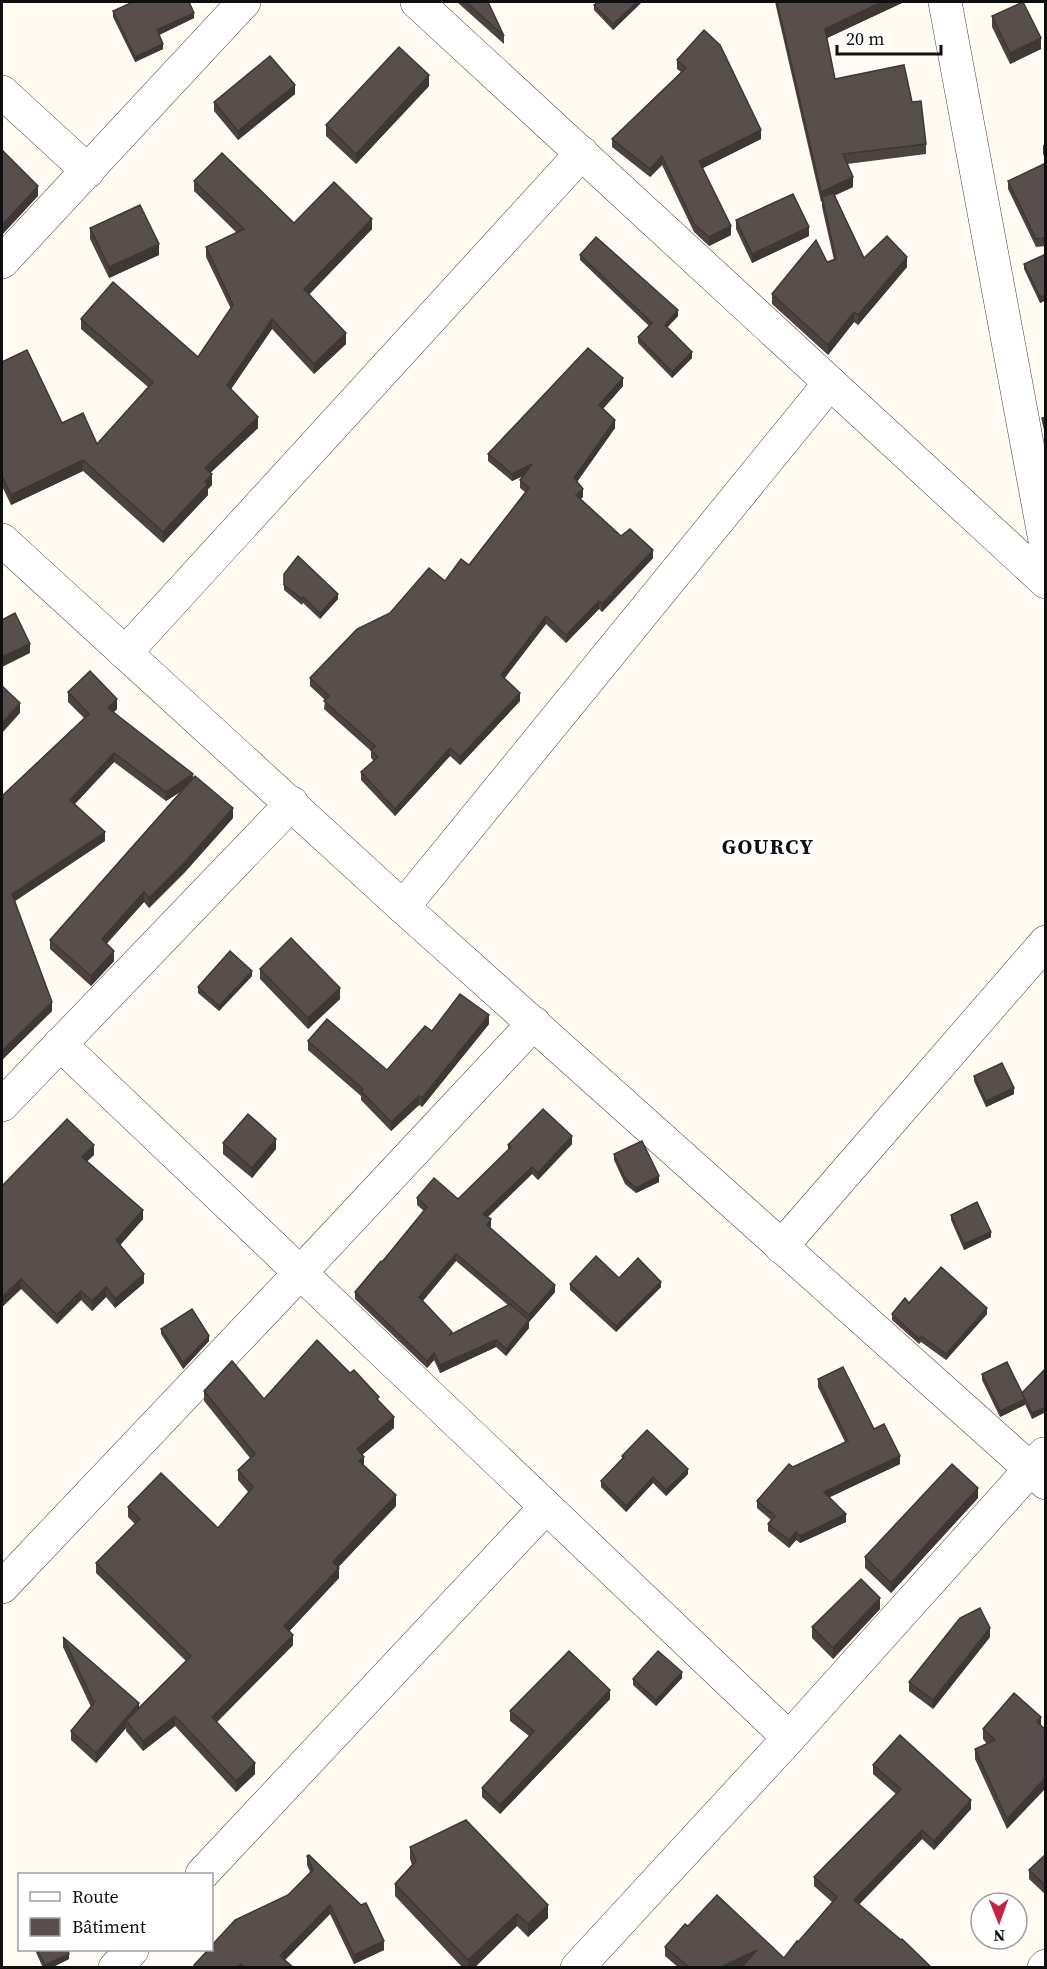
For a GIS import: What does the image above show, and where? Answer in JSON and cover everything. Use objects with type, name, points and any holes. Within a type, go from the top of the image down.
[{"type":"street","points":[[2,262],[244,2]]},
{"type":"street","points":[[417,2],[1046,582]]},
{"type":"street","points":[[945,2],[1046,546]]},
{"type":"street","points":[[2,92],[88,171]]},
{"type":"street","points":[[125,653],[582,153]]},
{"type":"street","points":[[404,907],[830,383]]},
{"type":"street","points":[[2,540],[781,1247],[1040,1468],[577,1968]]},
{"type":"street","points":[[2,1105],[292,803]]},
{"type":"street","points":[[781,1247],[1046,942]]},
{"type":"street","points":[[2,1587],[534,1023]]},
{"type":"street","points":[[60,1044],[789,1738]]},
{"type":"street","points":[[204,1873],[546,1507]]},
{"type":"street","points":[[115,1968],[131,1951]]},
{"type":"building","points":[[133,2],[189,2],[194,13],[157,30],[163,44],[135,57],[113,11]]},
{"type":"building","points":[[466,2],[488,2],[504,36]]},
{"type":"building","points":[[598,2],[637,2],[613,24],[594,5]]},
{"type":"building","points":[[777,2],[882,2],[825,29],[835,79],[904,65],[912,102],[921,101],[926,144],[843,154],[853,177],[821,192]]},
{"type":"building","points":[[1023,2],[1041,38],[1010,53],[992,16]]},
{"type":"building","points":[[704,30],[720,45],[761,130],[699,161],[731,226],[709,237],[694,224],[662,156],[650,169],[612,139],[686,68],[677,60]]},
{"type":"building","points":[[399,47],[429,75],[356,154],[326,125]]},
{"type":"building","points":[[270,56],[295,85],[238,131],[214,102]]},
{"type":"building","points":[[2,150],[38,186],[2,225]]},
{"type":"building","points":[[222,153],[294,223],[334,182],[372,219],[304,289],[346,333],[314,364],[272,319],[227,385],[258,417],[205,468],[212,474],[205,482],[208,484],[163,532],[83,460],[11,495],[2,476],[2,362],[27,350],[62,423],[83,413],[97,444],[153,382],[81,319],[113,282],[198,357],[233,305],[206,247],[244,229],[194,181]]},
{"type":"building","points":[[1046,163],[1046,238],[1036,239],[1008,181]]},
{"type":"building","points":[[833,193],[864,258],[887,236],[907,257],[858,315],[854,312],[828,345],[772,294],[816,240],[827,262],[836,259],[822,197]]},
{"type":"building","points":[[793,194],[809,227],[752,254],[736,220]]},
{"type":"building","points":[[140,205],[159,244],[109,267],[90,228]]},
{"type":"building","points":[[596,237],[678,310],[665,325],[692,352],[672,372],[638,337],[652,323],[580,255]]},
{"type":"building","points":[[1046,254],[1046,295],[1040,297],[1024,264]]},
{"type":"building","points":[[588,348],[623,378],[599,405],[615,420],[574,478],[583,489],[576,495],[621,536],[630,529],[653,550],[602,604],[599,601],[566,635],[546,616],[501,675],[520,693],[460,757],[450,748],[395,809],[361,772],[378,757],[371,750],[375,746],[324,701],[329,696],[310,678],[357,629],[390,613],[429,568],[445,581],[461,559],[469,565],[529,488],[520,480],[532,464],[512,474],[488,454]]},
{"type":"building","points":[[1046,417],[1046,435],[1042,418]]},
{"type":"building","points":[[298,556],[338,594],[320,613],[303,597],[302,599],[284,585],[284,574]]},
{"type":"building","points":[[15,613],[30,644],[2,657],[2,620]]},
{"type":"building","points":[[90,671],[117,699],[108,708],[193,774],[166,792],[114,753],[70,800],[105,832],[12,894],[52,1002],[2,1051],[2,796],[89,714],[68,692]]},
{"type":"building","points":[[2,686],[20,703],[2,723]]},
{"type":"building","points":[[195,776],[233,808],[149,898],[144,892],[102,939],[114,951],[91,976],[50,940]]},
{"type":"building","points":[[291,938],[340,988],[308,1018],[260,969]]},
{"type":"building","points":[[230,951],[252,971],[219,1006],[198,987]]},
{"type":"building","points":[[460,994],[489,1015],[422,1098],[419,1096],[391,1122],[361,1091],[363,1089],[308,1041],[327,1019],[387,1070],[425,1026],[432,1031]]},
{"type":"building","points":[[1002,1063],[1014,1088],[986,1101],[974,1076]]},
{"type":"building","points":[[543,1109],[572,1136],[538,1173],[532,1167],[483,1214],[491,1219],[487,1225],[555,1285],[529,1315],[456,1254],[419,1297],[452,1332],[450,1335],[510,1304],[529,1320],[506,1349],[496,1340],[440,1365],[434,1353],[427,1361],[355,1292],[427,1207],[417,1198],[434,1178],[458,1199],[511,1147],[508,1145]]},
{"type":"building","points":[[248,1114],[276,1139],[252,1168],[223,1143]]},
{"type":"building","points":[[67,1119],[94,1145],[82,1157],[143,1210],[116,1240],[144,1274],[115,1299],[106,1287],[92,1301],[81,1291],[57,1315],[21,1279],[2,1297],[2,1186]]},
{"type":"building","points":[[642,1141],[659,1176],[636,1188],[625,1178],[614,1154]]},
{"type":"building","points":[[977,1202],[991,1232],[964,1244],[951,1215]]},
{"type":"building","points":[[596,1256],[619,1278],[638,1258],[661,1282],[616,1326],[570,1284]]},
{"type":"building","points":[[941,1267],[987,1308],[946,1354],[921,1336],[919,1339],[892,1314],[905,1298],[909,1303]]},
{"type":"building","points":[[192,1309],[209,1336],[183,1363],[161,1329]]},
{"type":"building","points":[[317,1340],[350,1373],[354,1370],[394,1417],[357,1449],[364,1457],[359,1461],[396,1495],[333,1562],[339,1568],[284,1626],[293,1635],[212,1717],[255,1763],[236,1781],[175,1716],[143,1741],[126,1721],[191,1656],[96,1563],[140,1519],[128,1507],[161,1473],[218,1528],[253,1487],[238,1470],[255,1454],[204,1391],[232,1361],[264,1399]]},
{"type":"building","points":[[1007,1362],[1025,1399],[1000,1411],[982,1374]]},
{"type":"building","points":[[843,1367],[874,1429],[884,1424],[900,1456],[824,1492],[846,1514],[800,1536],[796,1532],[789,1540],[768,1524],[775,1516],[757,1501],[789,1464],[793,1467],[848,1441],[818,1379]]},
{"type":"building","points":[[1046,1368],[1046,1407],[1032,1413],[1022,1393]]},
{"type":"building","points":[[647,1430],[688,1469],[666,1490],[653,1477],[626,1506],[601,1481]]},
{"type":"building","points":[[952,1464],[978,1488],[891,1583],[865,1557]]},
{"type":"building","points":[[861,1579],[880,1598],[833,1648],[812,1627]]},
{"type":"building","points":[[980,1608],[990,1628],[933,1700],[909,1682],[960,1618]]},
{"type":"building","points":[[63,1637],[139,1703],[96,1753],[71,1731],[94,1703]]},
{"type":"building","points":[[569,1651],[610,1690],[500,1805],[482,1788],[534,1731],[510,1711]]},
{"type":"building","points":[[658,1651],[682,1672],[656,1700],[633,1679]]},
{"type":"building","points":[[1014,1693],[1041,1717],[1037,1722],[1046,1730],[1046,1777],[1007,1819],[975,1749],[995,1740],[983,1729]]},
{"type":"building","points":[[900,1735],[971,1800],[934,1841],[922,1830],[854,1900],[902,1939],[932,1968],[741,1968],[757,1950],[719,1968],[690,1968],[665,1947],[685,1924],[688,1926],[717,1895],[784,1958],[837,1897],[814,1877],[901,1789],[873,1765]]},
{"type":"building","points":[[466,1820],[548,1905],[528,1924],[517,1914],[468,1960],[395,1884],[416,1861],[410,1847]]},
{"type":"building","points":[[1046,1854],[1046,1886],[1029,1870]]},
{"type":"building","points":[[309,1855],[361,1905],[366,1903],[384,1941],[354,1955],[330,1905],[280,1956],[294,1968],[246,1968],[241,1964],[237,1968],[194,1968],[194,1965],[207,1951],[213,1951],[213,1944],[235,1920],[288,1895],[313,1870],[307,1856]]},
{"type":"building","points":[[38,1951],[68,1951],[69,1954],[45,1965]]},
{"type":"district","name":"GOURCY","points":[[768,846]]}]
